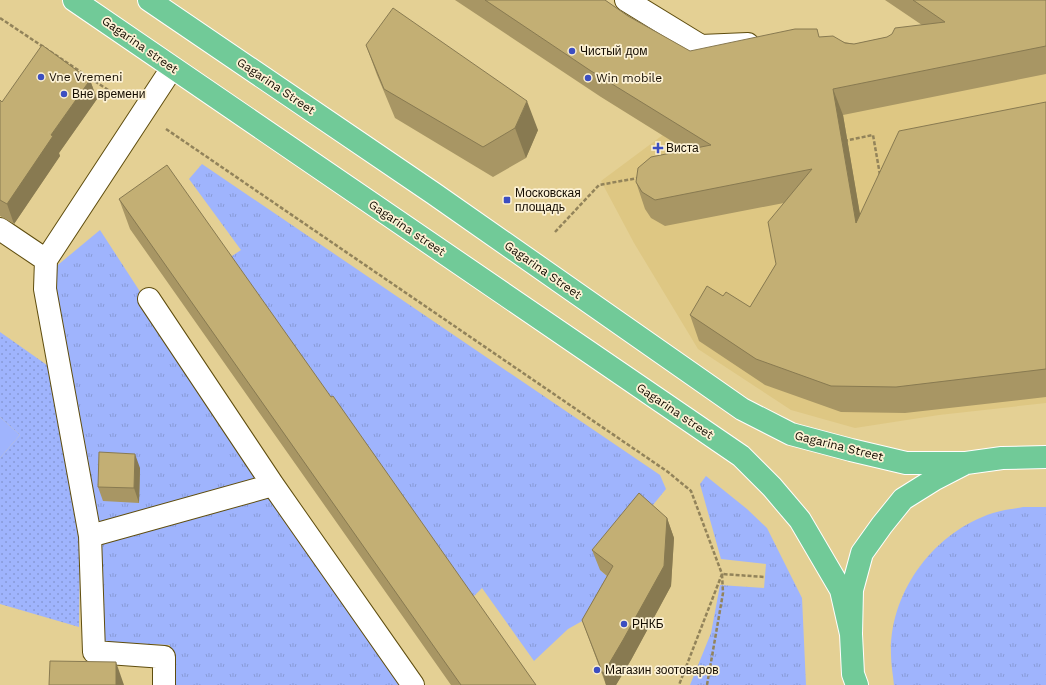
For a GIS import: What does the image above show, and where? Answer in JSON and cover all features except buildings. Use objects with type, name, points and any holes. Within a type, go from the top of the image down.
[{"type":"main road","name":"Gagarina street","points":[[74,0],[172,68]]},
{"type":"main road","name":"Gagarina Street","points":[[149,0],[433,193],[742,409],[791,434],[906,463],[966,463]]},
{"type":"main road","name":"Gagarina Street","points":[[172,68],[741,456],[772,487],[800,520],[841,590],[851,634]]},
{"type":"main road","points":[[853,681],[851,634],[852,590],[862,553],[882,525],[904,499],[935,479],[966,463],[1002,458],[1046,457]]},
{"type":"lane","points":[[626,0],[701,46],[771,44]]},
{"type":"lane","points":[[164,685],[164,657],[94,652],[90,536],[45,289],[46,260],[172,68]]},
{"type":"lane","points":[[0,229],[46,260]]},
{"type":"lane","points":[[149,299],[273,485],[413,685]]},
{"type":"lane","points":[[90,536],[273,485]]},
{"type":"path","points":[[0,18],[142,113],[668,472],[691,491],[722,574],[723,593],[707,685]]},
{"type":"path","points":[[842,141],[873,136],[881,182]]},
{"type":"path","points":[[555,232],[599,185],[638,178]]},
{"type":"path","points":[[722,574],[765,577]]},
{"type":"path","points":[[679,685],[722,574]]},
{"type":"shaded area","points":[[1046,49],[1046,403],[939,415],[855,428],[791,410],[698,349],[634,243],[601,181],[687,117]]},
{"type":"green space","points":[[202,164],[660,475],[666,489],[600,570],[620,587],[609,606],[568,629],[534,661],[482,588],[468,602],[226,260],[241,250],[189,179]]},
{"type":"green space","points":[[100,230],[261,478],[97,529],[53,269]]},
{"type":"green space","points":[[0,332],[54,370],[80,545],[79,627],[0,604],[0,458],[20,435],[0,417]]},
{"type":"green space","points":[[0,417],[20,435],[0,458]]},
{"type":"green space","points":[[706,476],[747,509],[767,528],[802,598],[806,685],[690,685],[711,633],[720,585],[764,588],[766,564],[721,559],[700,484]]},
{"type":"green space","points":[[272,496],[400,685],[170,685],[170,645],[102,642],[98,544]]},
{"type":"green space","points":[[1023,507],[1046,507],[1046,685],[894,685],[891,659],[892,632],[898,609],[907,587],[919,568],[934,550],[952,534],[972,522],[996,512]]},
{"type":"place","name":"Чистый дом","points":[[572,51]]},
{"type":"place","name":"Vne Vremeni","points":[[41,77]]},
{"type":"place","name":"Win mobile","points":[[588,78]]},
{"type":"place","name":"Вне времени","points":[[64,94]]},
{"type":"place","name":"Виста","points":[[658,148]]},
{"type":"place","name":"Московская площадь","points":[[507,200]]},
{"type":"place","name":"РНКБ","points":[[624,624]]},
{"type":"place","name":"Магазин зоотоваров","points":[[597,670]]}]
